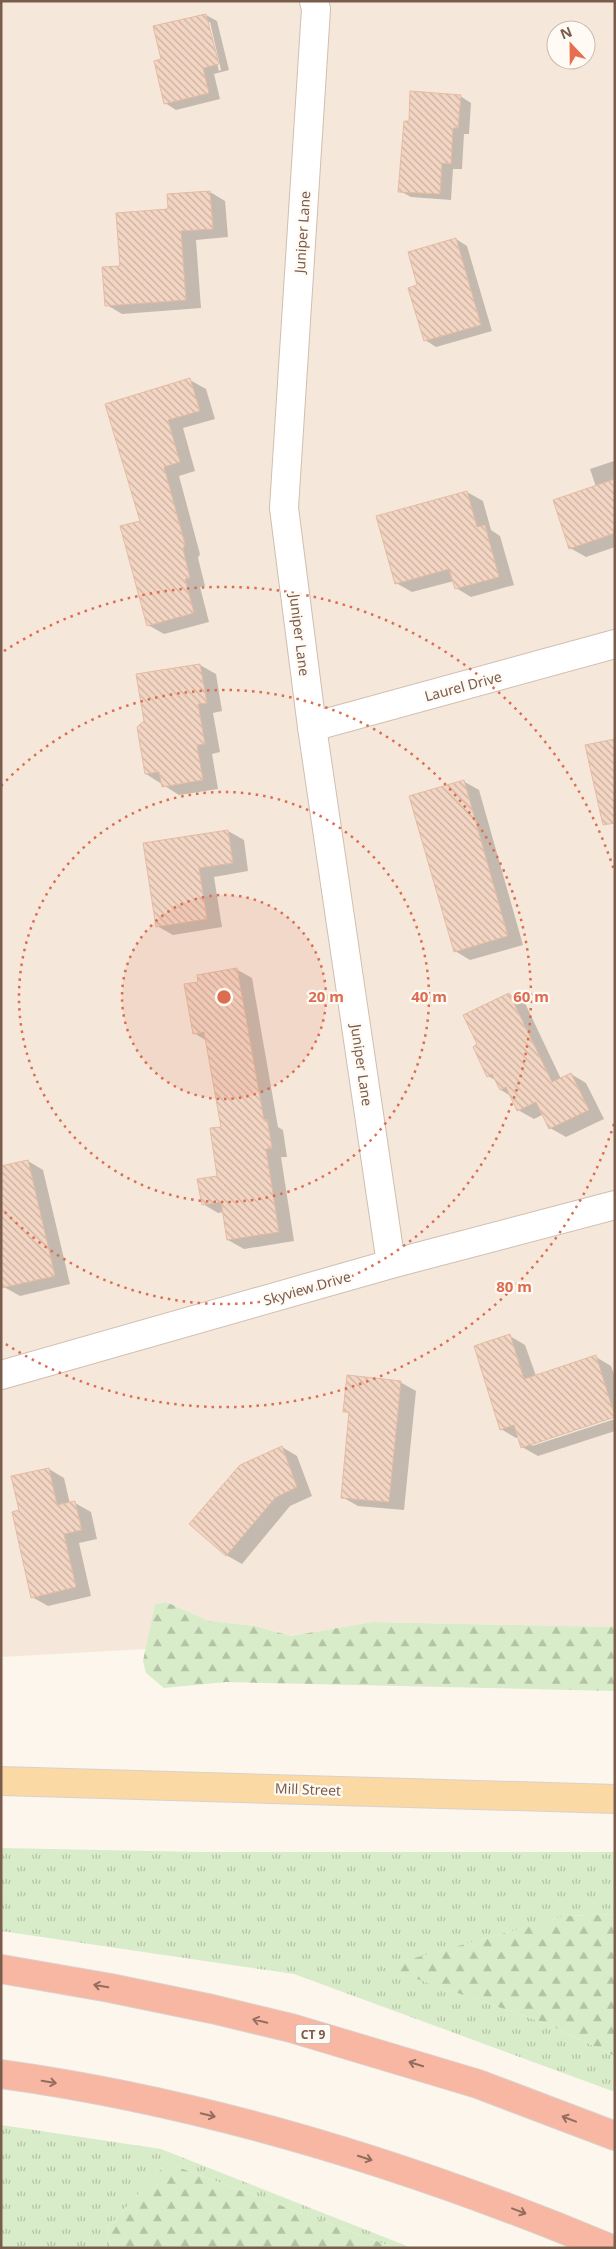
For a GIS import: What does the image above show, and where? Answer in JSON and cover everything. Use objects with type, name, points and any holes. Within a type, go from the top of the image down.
[{"type":"highway","name":"CT 9","points":[[1,1969],[120,1990],[212,2009],[301,2031],[470,2081],[615,2136]]},
{"type":"highway","points":[[1,2074],[157,2102],[319,2144],[473,2193],[609,2248]]},
{"type":"main road","name":"Mill Street","points":[[1,1782],[161,1784],[615,1799]]},
{"type":"street","name":"Juniper Lane","points":[[314,1],[315,18],[284,508],[312,727],[391,1264]]},
{"type":"street","name":"Laurel Drive","points":[[312,727],[615,644]]},
{"type":"street","name":"Skyview Drive","points":[[1,1375],[391,1264],[615,1205]]},
{"type":"shaded area","points":[[1,1],[615,1],[615,1625],[609,1627],[372,1622],[291,1636],[255,1626],[209,1621],[166,1602],[155,1604],[146,1649],[1,1657]]},
{"type":"green space","points":[[166,1602],[209,1621],[255,1626],[291,1636],[372,1622],[609,1627],[615,1625],[615,1691],[226,1682],[164,1688],[146,1673],[143,1661],[155,1604]]},
{"type":"green space","points":[[1,1848],[199,1852],[615,1852],[615,1914],[566,1916],[383,1967],[545,2023],[615,2056],[615,2092],[294,1974],[1,1931]]},
{"type":"green space","points":[[615,1914],[615,2056],[545,2023],[382,1967],[566,1916]]},
{"type":"green space","points":[[1,2125],[161,2149],[412,2248],[395,2248],[167,2163],[107,2228],[111,2248],[1,2248]]},
{"type":"green space","points":[[167,2163],[395,2248],[111,2248],[107,2228]]},
{"type":"building","points":[[206,14],[219,64],[203,68],[209,93],[164,104],[154,61],[161,59],[153,26]]},
{"type":"building","points":[[410,91],[461,95],[458,128],[453,128],[451,164],[442,163],[440,194],[398,192],[404,121],[409,121]]},
{"type":"building","points":[[210,191],[213,229],[181,231],[186,300],[105,306],[102,267],[120,266],[116,213],[168,209],[167,194]]},
{"type":"building","points":[[456,238],[481,325],[424,341],[408,288],[417,285],[408,252]]},
{"type":"building","points":[[190,378],[200,411],[168,420],[180,462],[164,467],[185,544],[183,549],[190,578],[185,579],[194,613],[147,626],[120,526],[140,521],[105,404]]},
{"type":"building","points":[[615,479],[615,533],[569,549],[553,500]]},
{"type":"building","points":[[467,491],[477,527],[485,525],[499,577],[455,589],[449,569],[395,584],[376,516]]},
{"type":"building","points":[[200,664],[207,703],[198,704],[205,744],[197,745],[203,780],[162,787],[159,772],[145,774],[137,727],[144,721],[136,674]]},
{"type":"building","points":[[615,739],[615,823],[603,825],[585,745]]},
{"type":"building","points":[[464,780],[508,936],[454,952],[409,796]]},
{"type":"building","points":[[228,830],[233,863],[199,868],[207,919],[156,927],[143,843]]},
{"type":"building","points":[[237,968],[264,1120],[267,1119],[272,1148],[266,1149],[279,1232],[227,1240],[221,1202],[202,1205],[197,1179],[217,1176],[210,1128],[221,1127],[204,1032],[193,1034],[184,984],[198,982],[197,975]]},
{"type":"building","points":[[509,993],[552,1082],[571,1073],[589,1110],[549,1129],[536,1102],[517,1111],[506,1087],[500,1090],[492,1074],[487,1077],[473,1047],[477,1044],[463,1015]]},
{"type":"building","points":[[28,1160],[55,1276],[1,1288],[1,1166]]},
{"type":"building","points":[[510,1334],[524,1379],[596,1355],[615,1417],[521,1448],[514,1425],[500,1430],[474,1346]]},
{"type":"building","points":[[347,1375],[401,1381],[389,1502],[341,1498],[349,1412],[343,1412]]},
{"type":"building","points":[[282,1446],[297,1487],[275,1498],[226,1556],[189,1524],[240,1465]]},
{"type":"building","points":[[49,1468],[57,1505],[75,1501],[82,1530],[64,1534],[76,1587],[31,1598],[12,1512],[19,1510],[11,1476]]}]
